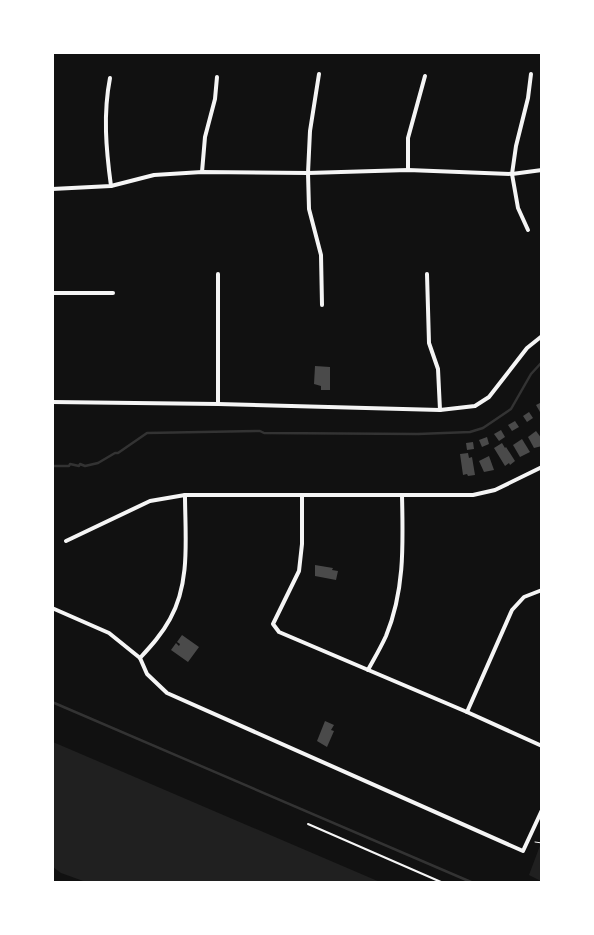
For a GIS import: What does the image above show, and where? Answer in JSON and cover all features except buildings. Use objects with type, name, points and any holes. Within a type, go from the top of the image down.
[{"type":"street","points":[[319,74],[310,131],[308,173],[309,209],[321,255],[322,305]]},
{"type":"street","points":[[528,230],[518,208],[512,174],[516,146],[528,98],[531,74]]},
{"type":"street","points":[[408,170],[408,138],[425,76]]},
{"type":"street","points":[[202,172],[204,138],[215,99],[217,77]]},
{"type":"street","points":[[110,78],[106,99],[106,149],[111,186]]},
{"type":"street","points":[[52,189],[111,186],[154,174],[202,172],[308,173],[408,170],[512,174],[542,170]]},
{"type":"street","points":[[218,274],[218,404]]},
{"type":"street","points":[[427,274],[428,343],[438,369],[440,410]]},
{"type":"street","points":[[52,293],[112,293]]},
{"type":"street","points":[[52,402],[440,410],[475,406],[489,397],[527,348],[542,336]]},
{"type":"street","points":[[66,541],[150,501],[185,495],[473,494],[495,490],[542,468]]},
{"type":"street","points":[[302,494],[302,544],[299,571],[273,624],[279,632],[542,746]]},
{"type":"street","points":[[140,658],[156,640],[171,618],[180,592],[185,570],[185,495]]},
{"type":"street","points":[[368,670],[386,636],[398,596],[404,552],[402,495]]},
{"type":"street","points":[[467,712],[512,610],[524,597],[542,590]]},
{"type":"street","points":[[52,608],[109,634],[140,658],[147,674],[167,693],[523,852],[542,810]]},
{"type":"lane","points":[[308,824],[441,882]]},
{"type":"path","points":[[528,840],[542,843]]},
{"type":"shaded area","points":[[52,742],[380,882],[86,882],[61,873],[53,867]]},
{"type":"shaded area","points":[[541,843],[541,881],[529,875]]},
{"type":"waterway","points":[[52,466],[69,466],[70,464],[85,466],[98,463],[118,453],[147,433],[260,431],[264,433],[418,434],[470,432],[483,428],[511,409],[531,374],[542,362]]},
{"type":"waterway","points":[[52,702],[471,882]]}]
